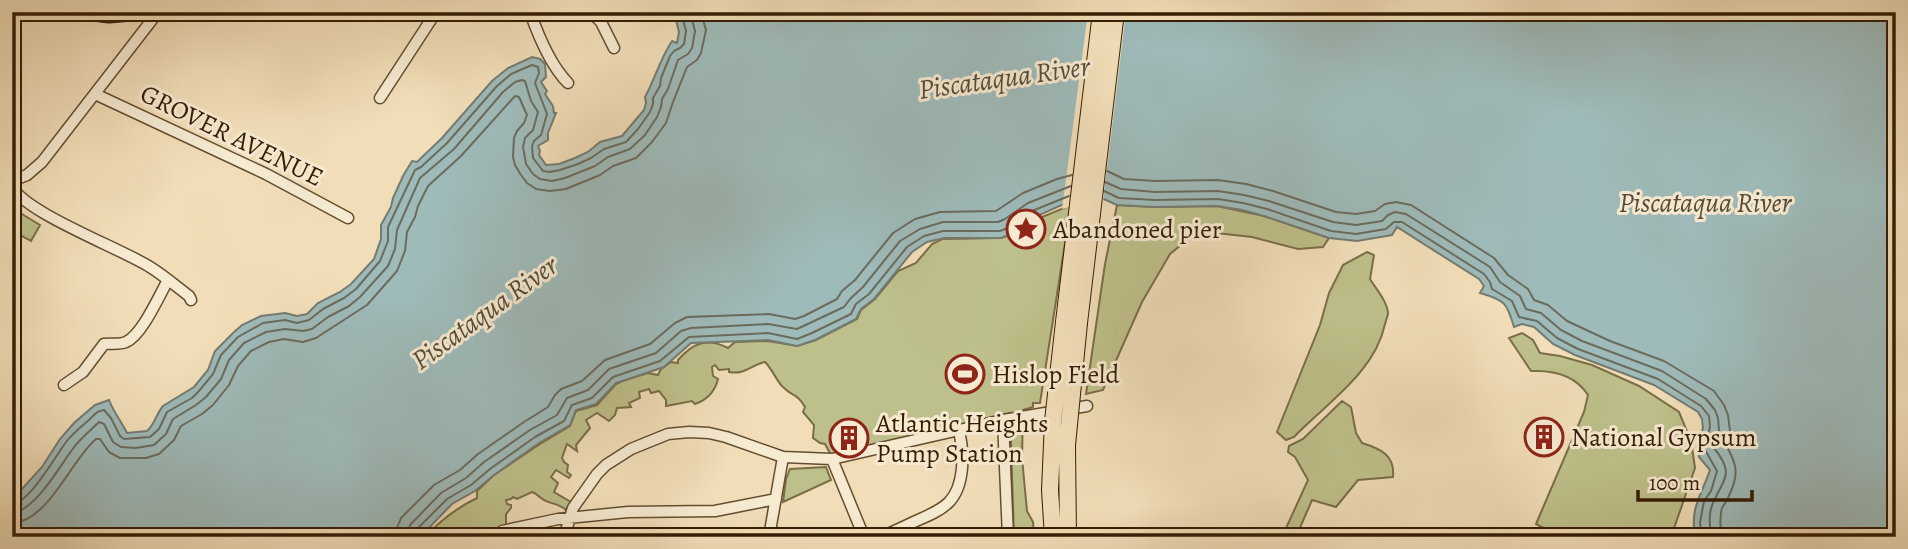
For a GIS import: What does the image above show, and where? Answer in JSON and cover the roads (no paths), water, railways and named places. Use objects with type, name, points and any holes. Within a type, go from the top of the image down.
[{"type":"highway","points":[[1054,537],[1050,490],[1053,422],[1101,12]]},
{"type":"highway","points":[[1068,537],[1067,445],[1116,12]]},
{"type":"main road","points":[[85,12],[110,15],[143,12]]},
{"type":"street","points":[[158,12],[36,167],[12,183],[18,195],[51,217],[150,267],[191,300]]},
{"type":"street","points":[[380,98],[436,12]]},
{"type":"street","points":[[530,12],[539,36],[568,83]]},
{"type":"street","points":[[591,12],[603,25],[614,48]]},
{"type":"street","name":"GROVER AVENUE","points":[[95,94],[275,179],[348,218]]},
{"type":"street","points":[[64,385],[83,372],[104,344],[129,340],[143,323],[168,280]]},
{"type":"street","points":[[564,537],[569,517],[589,483],[606,465],[631,449],[668,435],[699,432],[718,434],[783,457],[832,459],[1003,420],[1087,405]]},
{"type":"street","points":[[1003,420],[1008,537]]},
{"type":"street","points":[[881,537],[944,509],[952,500],[962,473],[959,430]]},
{"type":"street","points":[[769,537],[783,457]]},
{"type":"street","points":[[832,459],[864,537]]},
{"type":"street","points":[[502,531],[569,517],[628,512],[715,511],[776,499]]},
{"type":"water","name":"Piscataqua River","points":[[674,12],[1896,12],[1896,537],[1695,537],[1695,509],[1710,470],[1699,457],[1697,447],[1703,428],[1698,412],[1654,385],[1553,344],[1534,327],[1522,324],[1514,327],[1504,304],[1480,293],[1484,286],[1479,279],[1397,227],[1392,235],[1357,241],[1329,238],[1242,210],[1217,206],[1117,205],[1097,196],[1066,203],[1035,217],[1001,238],[944,238],[927,242],[912,252],[874,299],[861,309],[856,319],[815,340],[797,346],[768,340],[691,343],[664,367],[616,383],[596,404],[576,410],[570,425],[539,443],[475,491],[452,504],[420,537],[12,537],[12,500],[42,467],[60,439],[95,405],[109,400],[127,433],[147,431],[163,406],[194,387],[208,370],[215,351],[242,325],[261,316],[307,314],[318,303],[351,284],[374,259],[381,239],[381,225],[412,161],[417,162],[442,138],[492,81],[508,68],[532,57],[545,64],[546,77],[541,82],[556,113],[548,140],[538,146],[539,155],[546,165],[575,158],[600,142],[622,136],[644,110],[645,97],[664,55],[672,41],[677,43],[679,32]]},
{"type":"place","name":"Abandoned pier","points":[[1026,229]]},
{"type":"place","name":"Hislop Field","points":[[965,374]]},
{"type":"place","name":"National Gypsum","points":[[1544,437]]},
{"type":"place","name":"Atlantic Heights Pump Station","points":[[849,438]]}]
